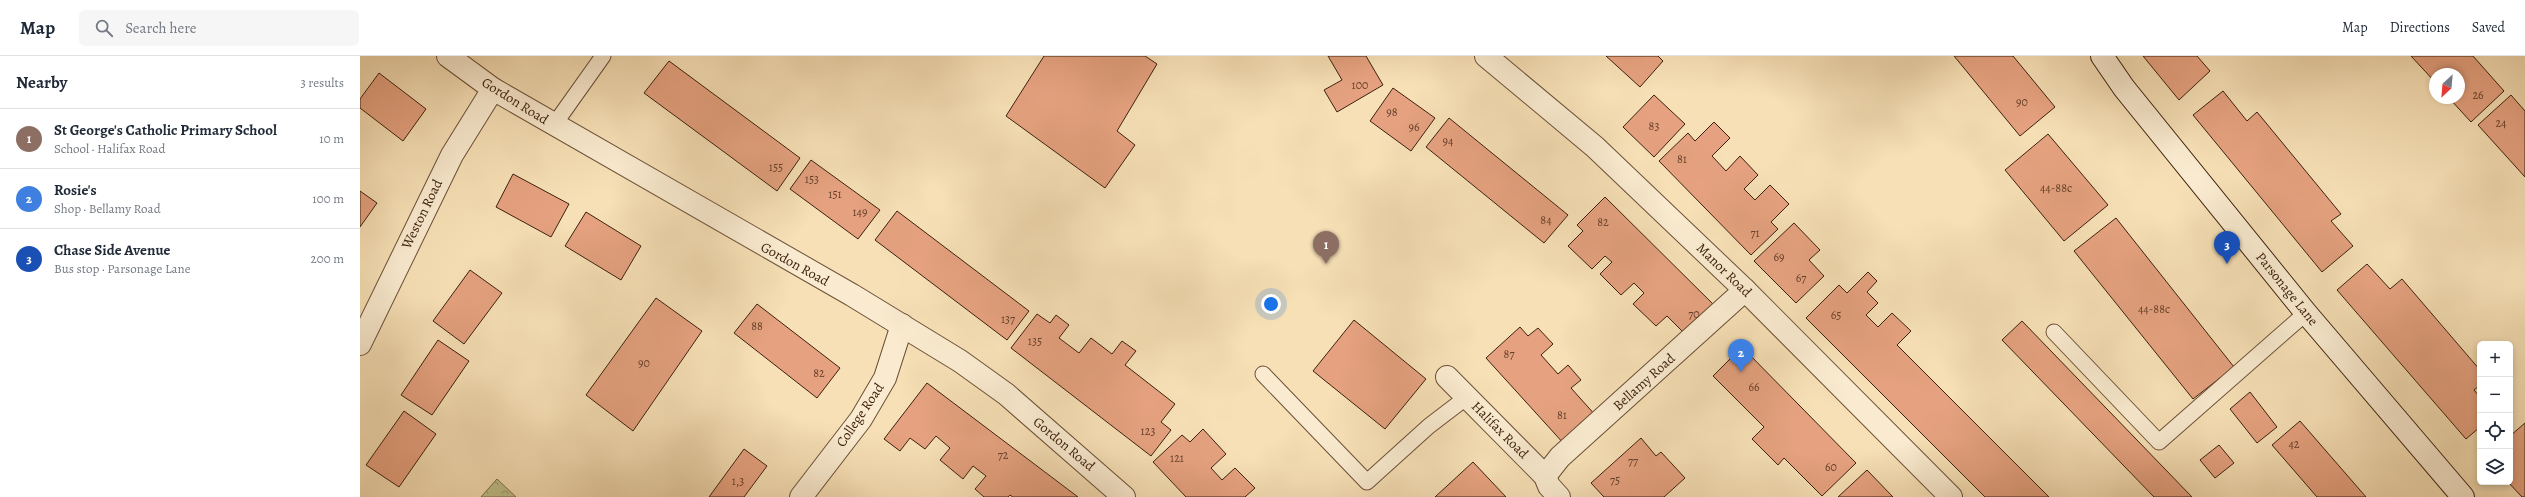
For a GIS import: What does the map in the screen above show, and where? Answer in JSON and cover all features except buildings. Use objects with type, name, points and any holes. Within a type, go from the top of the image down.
[{"type":"street","name":"Gordon Road","points":[[448,56],[493,89],[902,325],[960,361],[1006,394],[1124,497]]},
{"type":"street","name":"Manor Road","points":[[1486,56],[1595,147],[1745,290],[1951,497]]},
{"type":"street","name":"Parsonage Lane","points":[[2102,56],[2124,88],[2306,313],[2463,497]]},
{"type":"street","name":"Weston Road","points":[[360,344],[449,162],[493,89]]},
{"type":"street","name":"Bellamy Road","points":[[1548,489],[1560,458],[1745,290]]},
{"type":"street","name":"College Road","points":[[802,497],[861,419],[881,385],[902,325]]},
{"type":"street","name":"Halifax Road","points":[[1447,377],[1548,489]]},
{"type":"lane","points":[[554,125],[603,56]]},
{"type":"lane","points":[[2054,332],[2159,442],[2306,313]]},
{"type":"lane","points":[[1263,374],[1367,482],[1429,426],[1466,397]]},
{"type":"green space","points":[[497,479],[516,497],[481,497]]},
{"type":"place","name":"St George's Catholic Primary School","points":[[1326,264]]},
{"type":"place","name":"Chase Side Avenue","points":[[2227,264]]},
{"type":"place","name":"Rosie's","points":[[1741,372]]}]
